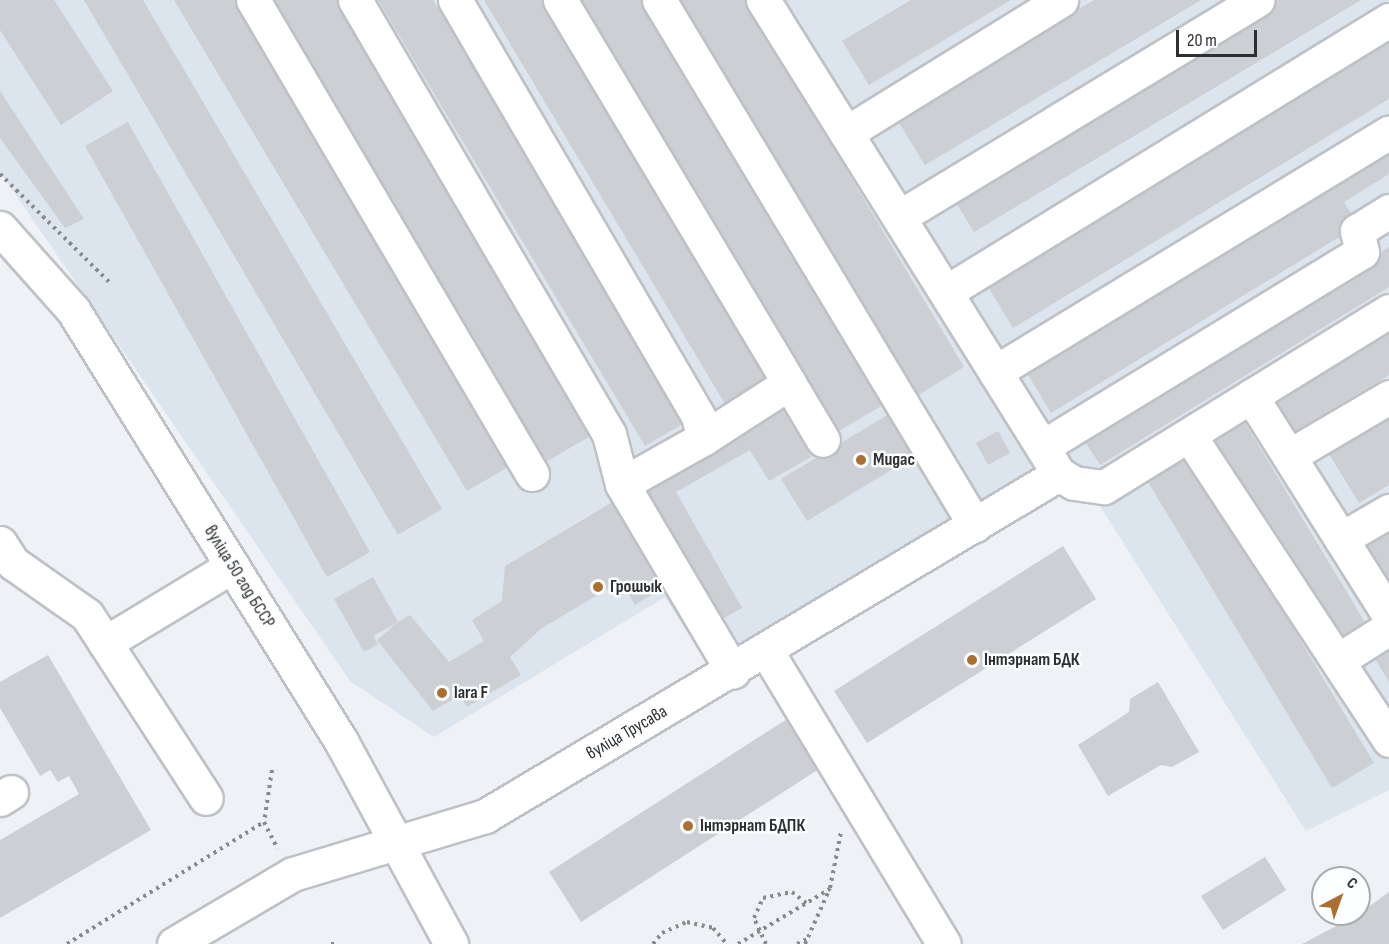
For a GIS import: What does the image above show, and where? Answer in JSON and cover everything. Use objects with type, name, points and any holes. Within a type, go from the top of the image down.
[{"type":"street","points":[[253,0],[532,474]]},
{"type":"street","points":[[355,0],[609,434],[621,484],[733,672]]},
{"type":"street","points":[[454,0],[698,416],[704,438]]},
{"type":"street","points":[[560,0],[824,440]]},
{"type":"street","points":[[659,0],[975,525]]},
{"type":"street","points":[[846,133],[1062,0]]},
{"type":"street","points":[[899,217],[1257,0]]},
{"type":"street","points":[[765,1],[1051,460],[1074,483],[1104,487],[1389,311]]},
{"type":"street","points":[[946,292],[1389,20]]},
{"type":"street","points":[[995,372],[1389,132]]},
{"type":"street","name":"вуліца Трусава","points":[[174,944],[293,873],[391,841],[485,816],[767,652],[975,525],[1051,460],[1362,252],[1357,231],[1389,212]]},
{"type":"street","name":"вуліца 50 год БССР","points":[[0,228],[73,310],[341,741],[391,841],[451,944]]},
{"type":"street","points":[[621,484],[704,438],[789,383]]},
{"type":"street","points":[[1251,396],[1389,615]]},
{"type":"street","points":[[1289,456],[1389,396]]},
{"type":"street","points":[[1189,435],[1340,659],[1389,740]]},
{"type":"street","points":[[1341,539],[1389,511]]},
{"type":"street","points":[[0,543],[13,563],[87,615],[206,798]]},
{"type":"street","points":[[105,643],[232,566]]},
{"type":"street","points":[[1340,659],[1389,628]]},
{"type":"street","points":[[767,652],[944,944]]},
{"type":"path","points":[[0,174],[109,282]]},
{"type":"path","points":[[272,770],[264,822],[284,859]]},
{"type":"path","points":[[797,944],[806,942],[830,888],[849,788]]},
{"type":"path","points":[[68,944],[264,822]]},
{"type":"path","points":[[738,944],[830,888]]},
{"type":"path","points":[[766,944],[757,932],[754,918],[763,898],[792,892],[806,903]]},
{"type":"path","points":[[653,944],[673,925],[687,922],[713,928],[727,944]]},
{"type":"path","points":[[331,944],[338,944]]},
{"type":"shaded area","points":[[0,0],[1389,0],[1389,790],[1306,831],[1065,451],[710,668],[665,597],[434,737],[350,681],[0,172]]},
{"type":"building","points":[[0,0],[54,0],[113,91],[61,125],[0,30]]},
{"type":"building","points":[[84,0],[143,0],[442,509],[398,535]]},
{"type":"building","points":[[174,0],[240,0],[515,463],[467,491]]},
{"type":"building","points":[[268,0],[345,0],[601,430],[544,463]]},
{"type":"building","points":[[378,0],[433,0],[686,422],[645,446]]},
{"type":"building","points":[[484,0],[548,0],[775,381],[728,409]]},
{"type":"building","points":[[579,0],[642,0],[883,405],[837,432]]},
{"type":"building","points":[[681,0],[745,0],[964,367],[917,396]]},
{"type":"building","points":[[911,0],[1011,0],[869,85],[842,41]]},
{"type":"building","points":[[1094,0],[1201,0],[925,165],[896,118]]},
{"type":"building","points":[[1249,0],[1361,0],[974,232],[944,183]]},
{"type":"building","points":[[1389,33],[1389,99],[1013,328],[984,280]]},
{"type":"building","points":[[0,91],[84,219],[65,228],[0,138]]},
{"type":"building","points":[[128,122],[370,552],[327,577],[85,146]]},
{"type":"building","points":[[1389,138],[1389,174],[1344,202],[1359,225],[1051,413],[1021,363]]},
{"type":"building","points":[[1389,247],[1389,287],[1100,465],[1082,437]]},
{"type":"building","points":[[1389,330],[1389,375],[1289,435],[1269,401]]},
{"type":"building","points":[[780,405],[811,457],[769,481],[750,450],[676,492],[742,608],[719,621],[640,485]]},
{"type":"building","points":[[894,411],[919,453],[807,521],[781,479]]},
{"type":"building","points":[[1389,411],[1389,485],[1359,503],[1326,449]]},
{"type":"building","points":[[1245,423],[1369,629],[1337,649],[1213,442]]},
{"type":"building","points":[[998,431],[1010,453],[988,465],[976,443]]},
{"type":"building","points":[[1190,457],[1374,763],[1332,788],[1148,482]]},
{"type":"building","points":[[616,500],[667,585],[635,605],[621,581],[542,628],[510,657],[521,675],[467,707],[460,695],[433,711],[377,640],[410,615],[449,662],[484,641],[472,620],[502,601],[505,566]]},
{"type":"building","points":[[1389,520],[1389,582],[1362,537]]},
{"type":"building","points":[[1063,546],[1096,599],[867,743],[834,691]]},
{"type":"building","points":[[373,577],[398,622],[373,636],[378,644],[364,652],[334,599]]},
{"type":"building","points":[[1389,630],[1389,682],[1366,644]]},
{"type":"building","points":[[48,655],[151,830],[0,918],[0,840],[79,794],[69,776],[58,782],[50,770],[40,776],[0,708],[0,682]]},
{"type":"building","points":[[1158,682],[1199,752],[1172,767],[1161,765],[1108,796],[1078,745],[1129,712],[1130,699]]},
{"type":"building","points":[[787,719],[819,769],[581,922],[549,872]]},
{"type":"building","points":[[1265,857],[1286,890],[1223,930],[1201,896]]},
{"type":"building","points":[[1389,892],[1389,944],[1302,944],[1336,926],[1371,926],[1371,905]]},
{"type":"place","name":"Мидас","points":[[861,460]]},
{"type":"place","name":"Грошык","points":[[598,587]]},
{"type":"place","name":"Інтэрнат БДК","points":[[972,660]]},
{"type":"place","name":"lara F","points":[[442,693]]},
{"type":"place","name":"Інтэрнат БДПК","points":[[688,826]]}]
